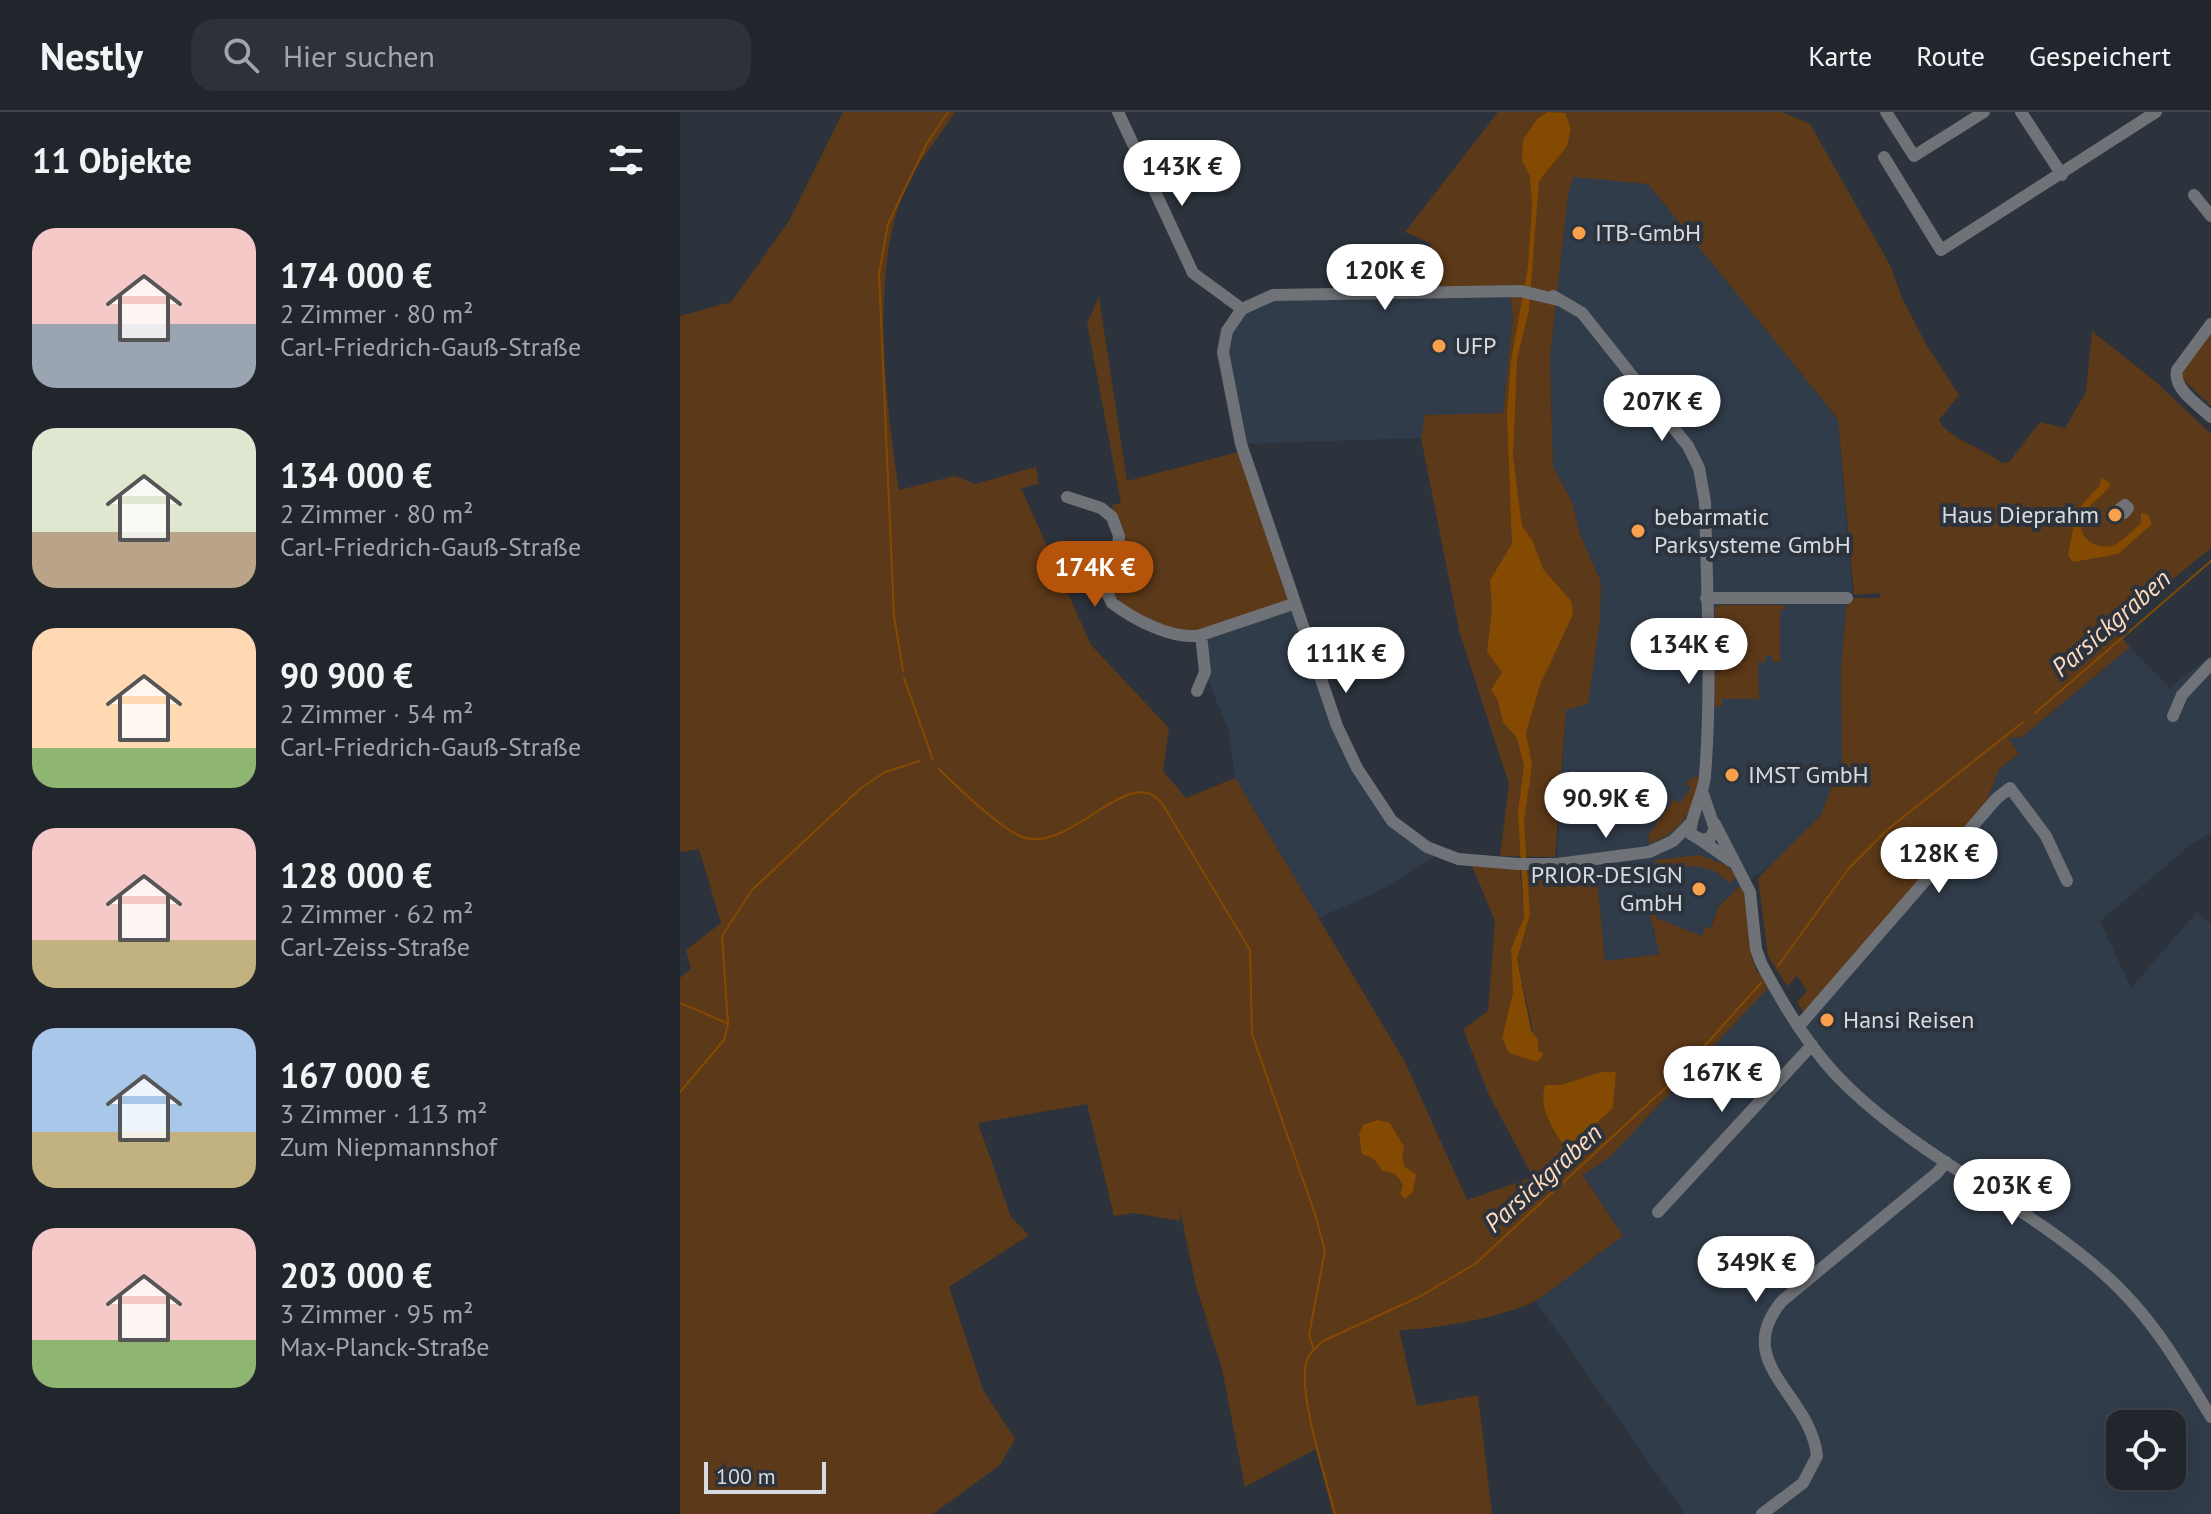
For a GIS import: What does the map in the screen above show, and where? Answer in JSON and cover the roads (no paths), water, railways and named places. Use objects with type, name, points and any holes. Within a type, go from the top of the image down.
[{"type":"street","points":[[1118,112],[1193,273],[1242,309]]},
{"type":"street","points":[[1886,112],[1914,156],[1984,112]]},
{"type":"street","points":[[2021,112],[2062,175]]},
{"type":"street","points":[[1884,157],[1941,250],[2156,112]]},
{"type":"street","points":[[2194,195],[2211,216]]},
{"type":"street","points":[[1714,822],[1703,815],[1693,820],[1673,841],[1649,852],[1523,864],[1458,859],[1427,847],[1392,821],[1342,740],[1246,464],[1223,352],[1227,331],[1242,309],[1273,295],[1531,293],[1550,294],[1582,313],[1688,446],[1703,485],[1707,709],[1703,794],[1693,820],[1691,834],[1726,855],[1742,872]]},
{"type":"street","points":[[2211,324],[2177,370],[2175,378],[2180,388],[2211,417]]},
{"type":"street","points":[[1067,497],[1101,508],[1112,517],[1119,536],[1116,576],[1108,595],[1112,603],[1168,631],[1189,638],[1293,604]]},
{"type":"street","points":[[1706,598],[1847,598]]},
{"type":"street","points":[[1197,691],[1205,672],[1201,635]]},
{"type":"street","points":[[2173,716],[2182,695],[2211,664]]},
{"type":"street","points":[[1799,1026],[1997,798],[2010,788],[2046,836],[2067,881]]},
{"type":"street","points":[[1703,794],[1750,892],[1756,949],[1812,1045],[1847,1087],[1885,1119],[2042,1225],[2129,1298],[2157,1329],[2211,1417]]},
{"type":"street","points":[[1673,841],[1700,840],[1712,836],[1714,822]]},
{"type":"street","points":[[1658,1212],[1812,1045]]},
{"type":"street","points":[[1762,1514],[1803,1483],[1817,1456],[1809,1424],[1767,1362],[1764,1333],[1769,1316],[1782,1301],[1937,1173],[1946,1162]]},
{"type":"waterway","points":[[903,671],[894,616],[879,274],[888,224],[927,143],[948,112]]},
{"type":"waterway","name":"Parsickgraben","points":[[2035,713],[2211,561]]},
{"type":"waterway","points":[[904,678],[933,760]]},
{"type":"waterway","name":"Parsickgraben","points":[[1778,966],[1849,868],[1887,830],[2023,722]]},
{"type":"waterway","points":[[680,1092],[724,1040],[728,1024],[722,936],[752,890],[861,788],[885,772],[920,761]]},
{"type":"waterway","points":[[939,769],[978,806],[1020,836],[1039,839],[1059,834],[1134,793],[1150,794],[1163,805],[1250,950],[1252,1034],[1325,1251],[1309,1335],[1314,1350]]},
{"type":"waterway","name":"Parsickgraben","points":[[1335,1514],[1306,1392],[1307,1360],[1312,1352],[1323,1341],[1419,1297],[1475,1264],[1676,1078],[1761,983]]},
{"type":"waterway","points":[[680,1003],[727,1023]]},
{"type":"place","name":"ITB-GmbH","points":[[1579,233]]},
{"type":"place","name":"UFP","points":[[1439,346]]},
{"type":"place","name":"Haus Dieprahm","points":[[2115,515]]},
{"type":"place","name":"bebarmatic Parksysteme GmbH","points":[[1638,531]]},
{"type":"place","name":"IMST GmbH","points":[[1732,775]]},
{"type":"place","name":"PRIOR-DESIGN GmbH","points":[[1699,889]]},
{"type":"place","name":"Hansi Reisen","points":[[1827,1020]]}]
